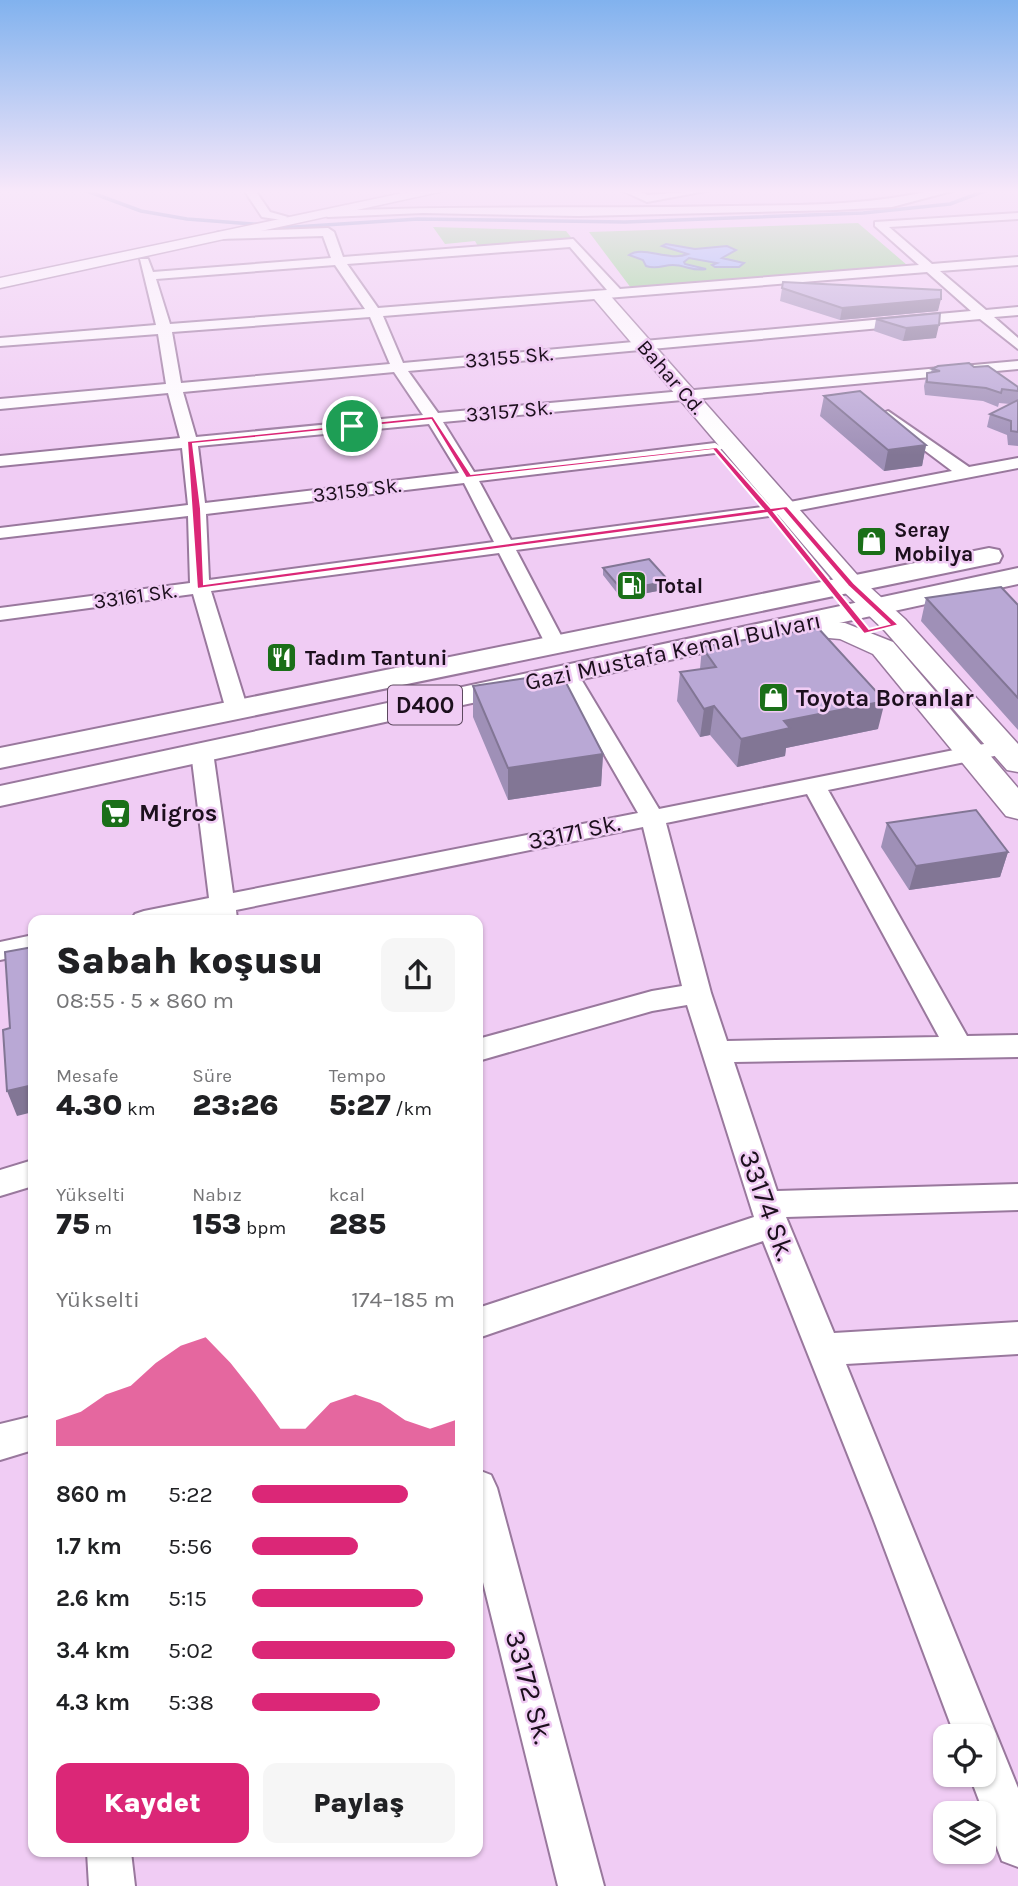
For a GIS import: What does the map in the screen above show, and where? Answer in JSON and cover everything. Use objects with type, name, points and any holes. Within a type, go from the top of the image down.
[{"type":"highway","name":"Gazi Mustafa Kemal Bulvarı","points":[[0,758],[556,645],[864,614],[1018,550]]},
{"type":"highway","name":"Gazi Mustafa Kemal Bulvarı","points":[[0,796],[784,626],[864,614],[1018,576]]},
{"type":"street","points":[[0,283],[24,278]]},
{"type":"street","points":[[150,278],[164,328],[174,388],[189,442],[197,509],[200,587],[237,710]]},
{"type":"street","points":[[350,278],[375,313],[398,368],[469,477],[556,645]]},
{"type":"street","name":"Bahar Cd.","points":[[592,278],[636,345],[864,614]]},
{"type":"street","points":[[0,342],[820,278]]},
{"type":"street","points":[[939,278],[1018,345]]},
{"type":"street","name":"33155 Sk.","points":[[0,404],[1018,311]]},
{"type":"street","name":"33157 Sk.","points":[[0,461],[433,418],[1018,365]]},
{"type":"street","points":[[840,381],[966,473]]},
{"type":"street","name":"Bahar Cd.","points":[[679,395],[715,448],[777,509]]},
{"type":"street","name":"33159 Sk.","points":[[0,533],[715,448]]},
{"type":"street","name":"33161 Sk.","points":[[0,614],[777,509],[1018,463]]},
{"type":"street","points":[[784,626],[845,631],[864,614]]},
{"type":"street","points":[[864,614],[971,755],[1018,809]]},
{"type":"street","points":[[864,614],[1011,755]]},
{"type":"street","name":"33174 Sk.","points":[[568,674],[652,816],[697,993],[769,1214],[825,1349],[971,1724]]},
{"type":"street","points":[[202,752],[224,912]]},
{"type":"street","name":"33171 Sk.","points":[[194,915],[224,912],[652,816],[971,755],[1011,755]]},
{"type":"street","points":[[814,785],[959,1047]]},
{"type":"street","points":[[0,951],[28,945]]},
{"type":"street","points":[[483,1049],[652,1001],[697,993]]},
{"type":"street","points":[[716,1052],[1018,1046]]},
{"type":"street","points":[[0,1183],[28,1175]]},
{"type":"street","points":[[483,1321],[769,1214],[1018,1197]]},
{"type":"street","points":[[825,1349],[1018,1338]]},
{"type":"street","points":[[0,1442],[28,1434]]},
{"type":"street","name":"33172 Sk.","points":[[483,1508],[575,1885]]},
{"type":"street","points":[[996,1787],[1018,1845]]},
{"type":"street","points":[[109,1857],[112,1886]]},
{"type":"green space","points":[[624,278],[751,278],[631,288]]},
{"type":"building","points":[[783,282],[941,290],[941,299],[842,308],[782,288]]},
{"type":"building","points":[[940,313],[939,325],[906,328],[876,319]]},
{"type":"building","points":[[969,363],[974,367],[988,366],[1018,387],[1018,391],[1002,389],[1001,393],[986,388],[927,382],[927,373],[940,371],[932,369],[938,366]]},
{"type":"building","points":[[860,391],[926,445],[888,450],[824,396]]},
{"type":"building","points":[[1018,400],[1018,432],[1011,431],[1011,421],[990,414]]},
{"type":"building","points":[[649,559],[669,581],[622,590],[603,568]]},
{"type":"building","points":[[1001,587],[1018,605],[1018,698],[926,598]]},
{"type":"building","points":[[818,628],[885,701],[784,721],[790,728],[741,739],[714,706],[704,709],[680,672],[716,667],[702,647]]},
{"type":"building","points":[[561,673],[603,754],[508,768],[473,686]]},
{"type":"building","points":[[976,810],[1008,852],[916,866],[887,823]]},
{"type":"building","points":[[28,948],[28,1086],[7,1091],[3,1030],[10,1028],[5,952]]},
{"type":"place","name":"Seray Mobilya","points":[[871,542]]},
{"type":"place","name":"Total","points":[[632,586]]},
{"type":"place","name":"Tadım Tantuni","points":[[282,658]]},
{"type":"place","name":"Toyota Boranlar","points":[[773,698]]},
{"type":"place","name":"Migros","points":[[116,813]]},
{"type":"route","points":[[352,426],[189,442],[197,509],[200,587],[504,547],[769,511],[785,508],[851,584],[895,625],[867,632],[769,511],[715,448],[469,477],[433,418],[352,426]]}]
